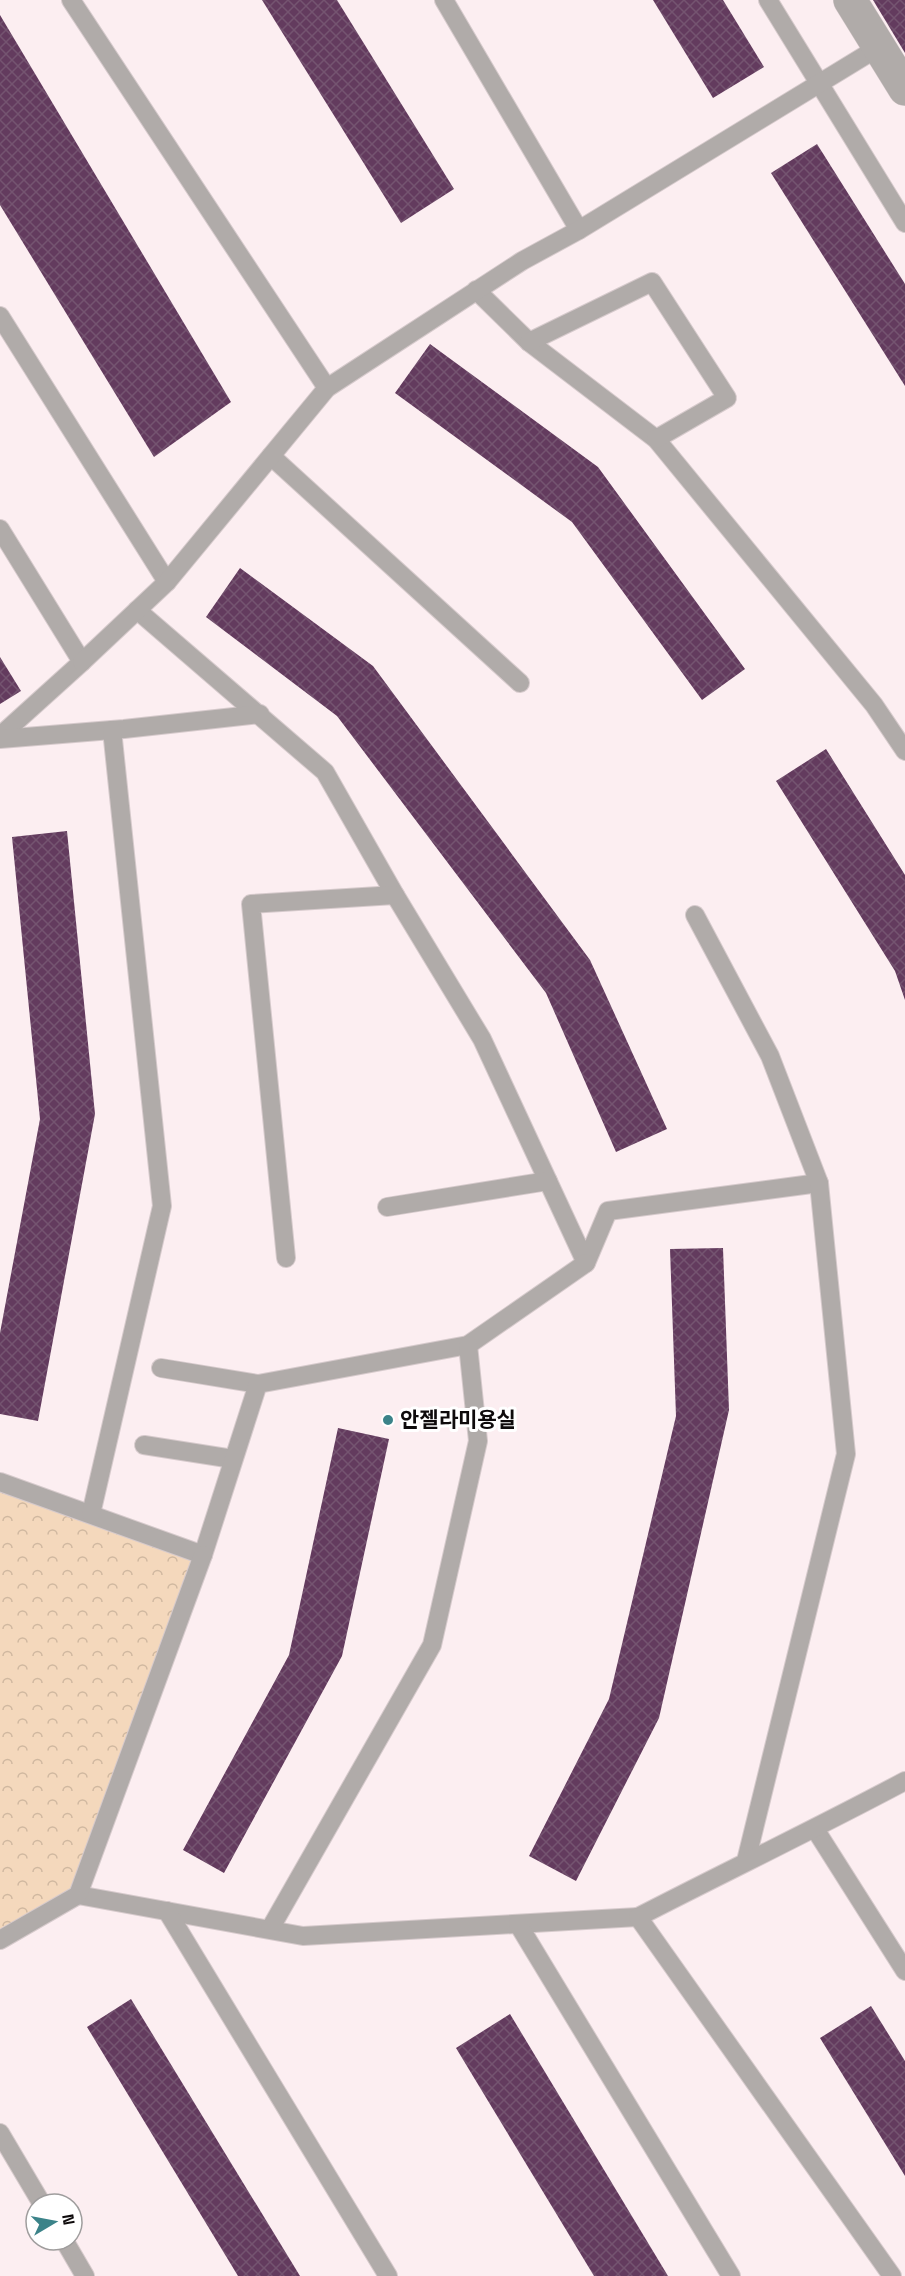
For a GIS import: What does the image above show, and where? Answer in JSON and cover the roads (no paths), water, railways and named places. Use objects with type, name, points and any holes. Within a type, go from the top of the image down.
[{"type":"street","points":[[850,0],[905,89]]},
{"type":"lane","points":[[71,0],[327,388]]},
{"type":"lane","points":[[444,0],[579,230]]},
{"type":"lane","points":[[768,0],[905,223]]},
{"type":"lane","points":[[0,738],[166,582],[327,388],[522,261],[579,230],[879,47]]},
{"type":"lane","points":[[530,342],[652,282],[727,398],[656,439]]},
{"type":"lane","points":[[477,290],[530,342],[656,439],[874,705],[905,751]]},
{"type":"lane","points":[[0,316],[166,582]]},
{"type":"lane","points":[[271,456],[520,683]]},
{"type":"lane","points":[[0,529],[82,662]]},
{"type":"lane","points":[[137,610],[325,772],[395,895],[482,1039],[586,1263]]},
{"type":"lane","points":[[0,738],[112,730],[260,714]]},
{"type":"lane","points":[[91,1514],[162,1206],[112,730]]},
{"type":"lane","points":[[286,1258],[251,904],[395,895]]},
{"type":"lane","points":[[695,915],[770,1056],[819,1183],[846,1454],[746,1861]]},
{"type":"lane","points":[[387,1207],[548,1181]]},
{"type":"lane","points":[[161,1368],[258,1384],[468,1345],[586,1263],[608,1211],[819,1183]]},
{"type":"lane","points":[[270,1929],[432,1645],[478,1441],[468,1345]]},
{"type":"lane","points":[[0,1940],[78,1895],[203,1555],[258,1384]]},
{"type":"lane","points":[[144,1445],[233,1459]]},
{"type":"lane","points":[[0,1482],[203,1555]]},
{"type":"lane","points":[[78,1895],[303,1935],[638,1917],[746,1861],[815,1829],[905,1780]]},
{"type":"lane","points":[[815,1829],[905,1971]]},
{"type":"lane","points":[[167,1911],[388,2276]]},
{"type":"lane","points":[[638,1917],[892,2276]]},
{"type":"lane","points":[[518,1924],[731,2276]]},
{"type":"lane","points":[[0,2133],[35,2192]]},
{"type":"lane","points":[[71,2252],[85,2276]]},
{"type":"place","name":"안젤라미용실","points":[[388,1420]]}]
